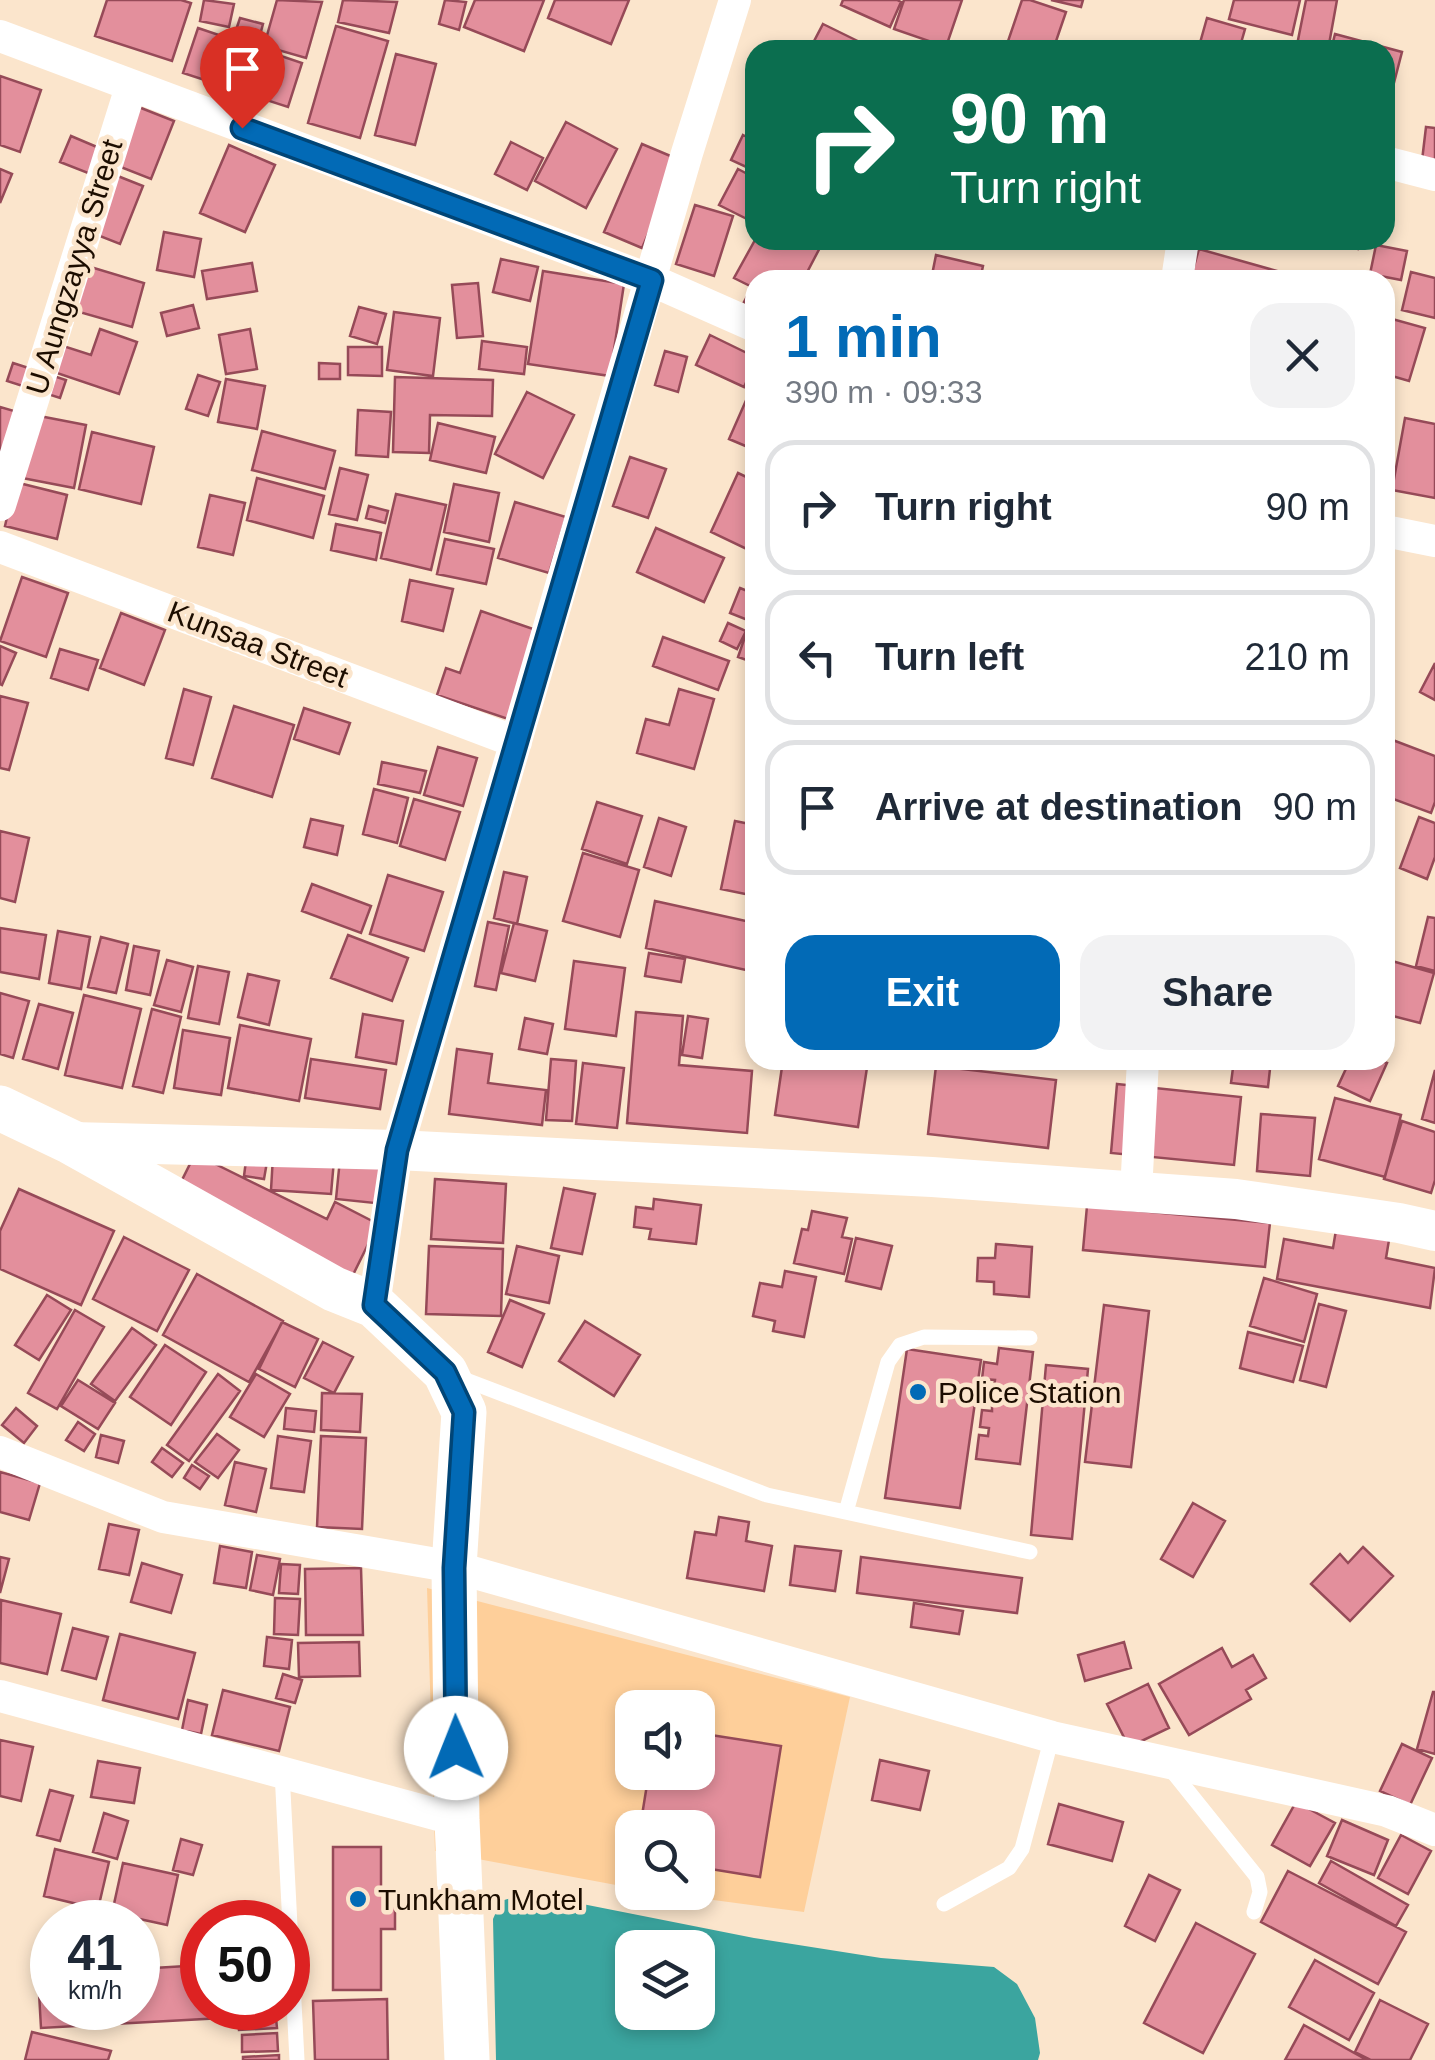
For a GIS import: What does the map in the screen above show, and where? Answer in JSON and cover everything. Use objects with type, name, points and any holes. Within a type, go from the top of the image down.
[{"type":"main road","points":[[0,1108],[71,1142],[334,1289],[374,1305],[445,1372],[464,1412],[454,1568],[457,1820],[467,2060]]},
{"type":"street","points":[[374,1305],[397,1150],[687,154],[736,0]]},
{"type":"street","points":[[0,36],[652,280],[745,322]]},
{"type":"street","name":"U Aungzayya Street","points":[[0,505],[131,87]]},
{"type":"street","points":[[1395,164],[1435,174]]},
{"type":"street","points":[[1395,533],[1435,541]]},
{"type":"street","name":"Kunsaa Street","points":[[0,547],[516,742]]},
{"type":"street","points":[[1136,1192],[1142,1070]]},
{"type":"street","points":[[71,1142],[397,1150],[932,1176],[1236,1200],[1435,1231]]},
{"type":"street","points":[[0,1452],[163,1517],[454,1568],[1052,1736],[1387,1811],[1435,1830]]},
{"type":"street","points":[[0,1696],[457,1820]]},
{"type":"lane","points":[[846,1512],[888,1362],[900,1345],[924,1337],[1030,1338]]},
{"type":"lane","points":[[445,1372],[767,1496],[1030,1552]]},
{"type":"lane","points":[[944,1904],[1009,1868],[1022,1850],[1052,1736]]},
{"type":"lane","points":[[1166,1763],[1257,1877],[1260,1892],[1254,1912]]},
{"type":"lane","points":[[282,1772],[297,2060]]},
{"type":"shaded area","points":[[427,1588],[850,1697],[804,1912],[715,1900],[715,1810],[615,1810],[615,1885],[435,1851]]},
{"type":"water","points":[[527,1893],[714,1930],[615,1930],[615,2030],[715,2030],[715,1930],[881,1958],[994,1967],[1017,1984],[1035,2018],[1040,2053],[1038,2060],[496,2060],[493,1919],[501,1901]]},
{"type":"building","points":[[107,0],[191,3],[172,61],[95,36]]},
{"type":"building","points":[[204,0],[234,4],[229,27],[200,21]]},
{"type":"building","points":[[277,0],[322,2],[306,58],[264,46]]},
{"type":"building","points":[[343,0],[397,2],[389,33],[338,22]]},
{"type":"building","points":[[445,0],[466,2],[459,30],[439,24]]},
{"type":"building","points":[[475,0],[544,0],[524,51],[464,27]]},
{"type":"building","points":[[555,0],[629,0],[611,44],[548,18]]},
{"type":"building","points":[[843,0],[901,2],[890,27],[841,5]]},
{"type":"building","points":[[904,0],[962,0],[948,40],[926,40],[894,29]]},
{"type":"building","points":[[1022,0],[1066,12],[1056,40],[1008,40]]},
{"type":"building","points":[[1051,0],[1083,0],[1081,7]]},
{"type":"building","points":[[1234,0],[1300,0],[1292,35],[1229,19]]},
{"type":"building","points":[[1306,0],[1337,0],[1330,40],[1298,40]]},
{"type":"building","points":[[240,18],[263,24],[258,43],[234,36]]},
{"type":"building","points":[[1207,18],[1245,29],[1242,40],[1201,40]]},
{"type":"building","points":[[823,24],[856,40],[815,40]]},
{"type":"building","points":[[336,26],[388,41],[360,138],[308,123]]},
{"type":"building","points":[[198,28],[302,63],[288,107],[183,73]]},
{"type":"building","points":[[1335,34],[1357,40],[1334,40]]},
{"type":"building","points":[[1395,50],[1402,52],[1395,79]]},
{"type":"building","points":[[396,54],[436,64],[415,145],[375,135]]},
{"type":"building","points":[[0,76],[41,90],[20,152],[0,145]]},
{"type":"building","points":[[131,104],[174,121],[151,179],[108,162]]},
{"type":"building","points":[[566,122],[617,149],[586,208],[535,181]]},
{"type":"building","points":[[1426,127],[1435,128],[1435,171],[1421,169]]},
{"type":"building","points":[[743,135],[745,136],[745,166],[731,160]]},
{"type":"building","points":[[71,136],[104,150],[93,175],[60,162]]},
{"type":"building","points":[[511,142],[543,158],[527,190],[495,174]]},
{"type":"building","points":[[642,144],[680,160],[642,248],[604,232]]},
{"type":"building","points":[[229,145],[275,165],[245,232],[200,213]]},
{"type":"building","points":[[0,169],[12,174],[0,203]]},
{"type":"building","points":[[100,169],[143,186],[120,244],[77,227]]},
{"type":"building","points":[[738,169],[745,173],[745,218],[719,205]]},
{"type":"building","points":[[695,205],[733,216],[714,276],[676,264]]},
{"type":"building","points":[[164,232],[201,239],[194,277],[157,270]]},
{"type":"building","points":[[749,250],[819,250],[808,270],[745,270],[745,284],[734,278]]},
{"type":"building","points":[[1199,250],[1203,250],[1273,270],[1193,270]]},
{"type":"building","points":[[1375,250],[1407,251],[1401,280],[1395,279],[1395,270],[1371,270]]},
{"type":"building","points":[[936,255],[983,266],[982,270],[933,270]]},
{"type":"building","points":[[64,259],[144,283],[132,327],[51,304]]},
{"type":"building","points":[[501,259],[538,267],[530,301],[493,292]]},
{"type":"building","points":[[252,263],[257,291],[207,299],[202,271]]},
{"type":"building","points":[[543,271],[624,284],[610,376],[528,364]]},
{"type":"building","points":[[1411,272],[1435,278],[1435,318],[1402,310]]},
{"type":"building","points":[[478,283],[483,336],[457,338],[452,285]]},
{"type":"building","points":[[193,305],[199,328],[167,336],[161,313]]},
{"type":"building","points":[[359,307],[386,314],[377,344],[350,336]]},
{"type":"building","points":[[394,312],[440,318],[433,376],[387,370]]},
{"type":"building","points":[[1395,320],[1425,328],[1409,381],[1395,377]]},
{"type":"building","points":[[100,329],[137,342],[119,394],[45,369],[54,343],[91,355]]},
{"type":"building","points":[[250,329],[257,369],[226,374],[219,335]]},
{"type":"building","points":[[710,335],[745,352],[745,385],[744,387],[696,365]]},
{"type":"building","points":[[482,341],[527,347],[524,374],[479,369]]},
{"type":"building","points":[[348,347],[382,347],[382,376],[348,375]]},
{"type":"building","points":[[665,351],[687,357],[678,392],[655,385]]},
{"type":"building","points":[[13,363],[66,380],[60,398],[7,381]]},
{"type":"building","points":[[319,363],[340,364],[340,379],[319,379]]},
{"type":"building","points":[[198,375],[220,382],[208,416],[186,409]]},
{"type":"building","points":[[395,377],[493,380],[492,416],[430,415],[429,453],[393,452]]},
{"type":"building","points":[[226,379],[265,386],[257,429],[218,422]]},
{"type":"building","points":[[527,392],[574,415],[543,478],[495,454]]},
{"type":"building","points":[[745,403],[745,446],[729,439]]},
{"type":"building","points":[[0,407],[21,413],[0,501]]},
{"type":"building","points":[[358,410],[391,412],[388,457],[356,455]]},
{"type":"building","points":[[29,414],[86,425],[74,488],[17,477]]},
{"type":"building","points":[[1405,418],[1435,424],[1435,498],[1395,491]]},
{"type":"building","points":[[438,423],[495,437],[486,473],[430,460]]},
{"type":"building","points":[[262,431],[335,451],[325,489],[252,470]]},
{"type":"building","points":[[92,432],[154,447],[141,504],[79,489]]},
{"type":"building","points":[[630,457],[666,469],[648,518],[613,506]]},
{"type":"building","points":[[340,468],[368,475],[357,520],[329,514]]},
{"type":"building","points":[[738,473],[745,476],[745,548],[711,532]]},
{"type":"building","points":[[257,478],[324,496],[313,538],[247,520]]},
{"type":"building","points":[[15,482],[67,495],[57,539],[5,526]]},
{"type":"building","points":[[454,484],[499,493],[489,542],[444,532]]},
{"type":"building","points":[[396,494],[446,505],[431,570],[381,558]]},
{"type":"building","points":[[210,495],[245,503],[233,555],[198,547]]},
{"type":"building","points":[[515,502],[566,517],[549,573],[498,558]]},
{"type":"building","points":[[369,506],[388,511],[385,523],[366,518]]},
{"type":"building","points":[[336,524],[381,533],[376,560],[331,550]]},
{"type":"building","points":[[656,528],[724,558],[704,602],[637,572]]},
{"type":"building","points":[[445,539],[494,549],[486,584],[437,574]]},
{"type":"building","points":[[22,577],[68,593],[46,657],[0,641]]},
{"type":"building","points":[[410,580],[453,589],[443,631],[402,621]]},
{"type":"building","points":[[740,588],[745,590],[745,619],[730,613]]},
{"type":"building","points":[[481,611],[539,631],[508,719],[437,695],[446,668],[460,673]]},
{"type":"building","points":[[121,613],[165,630],[144,685],[100,668]]},
{"type":"building","points":[[728,623],[745,631],[737,649],[720,641]]},
{"type":"building","points":[[663,637],[729,661],[718,690],[653,666]]},
{"type":"building","points":[[745,637],[745,659],[738,657]]},
{"type":"building","points":[[0,646],[16,653],[2,685],[0,684]]},
{"type":"building","points":[[60,649],[98,660],[88,690],[51,678]]},
{"type":"building","points":[[1435,663],[1435,700],[1420,692]]},
{"type":"building","points":[[184,689],[211,697],[193,765],[166,758]]},
{"type":"building","points":[[679,689],[714,699],[694,769],[637,753],[646,719],[669,725]]},
{"type":"building","points":[[0,696],[28,703],[9,770],[0,768]]},
{"type":"building","points":[[234,706],[294,725],[272,797],[212,778]]},
{"type":"building","points":[[304,708],[350,723],[339,754],[294,739]]},
{"type":"building","points":[[1395,741],[1435,756],[1435,802],[1431,813],[1395,800]]},
{"type":"building","points":[[438,747],[477,758],[463,806],[424,795]]},
{"type":"building","points":[[382,762],[426,771],[420,793],[378,784]]},
{"type":"building","points":[[374,789],[408,798],[397,843],[363,834]]},
{"type":"building","points":[[414,799],[460,812],[445,860],[400,846]]},
{"type":"building","points":[[597,802],[642,816],[627,864],[582,849]]},
{"type":"building","points":[[1419,817],[1435,823],[1435,857],[1427,879],[1400,868]]},
{"type":"building","points":[[659,818],[686,827],[671,876],[644,867]]},
{"type":"building","points":[[311,819],[343,826],[337,855],[304,847]]},
{"type":"building","points":[[735,821],[745,823],[745,894],[721,889]]},
{"type":"building","points":[[0,831],[29,838],[15,902],[0,898]]},
{"type":"building","points":[[583,853],[639,870],[620,937],[563,921]]},
{"type":"building","points":[[504,872],[527,877],[517,924],[494,918]]},
{"type":"building","points":[[388,875],[443,892],[424,951],[370,934]]},
{"type":"building","points":[[312,884],[371,906],[361,933],[302,911]]},
{"type":"building","points":[[655,901],[745,921],[745,970],[646,948]]},
{"type":"building","points":[[1428,917],[1435,918],[1435,971],[1416,966]]},
{"type":"building","points":[[488,922],[509,926],[496,990],[475,986]]},
{"type":"building","points":[[514,923],[547,931],[535,981],[501,973]]},
{"type":"building","points":[[0,928],[46,935],[39,979],[0,972]]},
{"type":"building","points":[[58,931],[90,937],[81,989],[49,983]]},
{"type":"building","points":[[348,935],[408,958],[392,1001],[331,978]]},
{"type":"building","points":[[101,937],[128,944],[116,993],[88,987]]},
{"type":"building","points":[[134,946],[159,951],[150,995],[126,990]]},
{"type":"building","points":[[649,953],[685,959],[681,982],[645,976]]},
{"type":"building","points":[[167,960],[193,967],[181,1012],[154,1005]]},
{"type":"building","points":[[574,961],[625,968],[616,1036],[565,1029]]},
{"type":"building","points":[[1395,962],[1434,973],[1420,1023],[1395,1017]]},
{"type":"building","points":[[198,966],[229,972],[219,1024],[188,1018]]},
{"type":"building","points":[[248,974],[279,981],[269,1025],[238,1017]]},
{"type":"building","points":[[0,993],[29,1001],[13,1058],[0,1054]]},
{"type":"building","points":[[84,995],[141,1009],[122,1088],[65,1075]]},
{"type":"building","points":[[39,1004],[73,1013],[58,1069],[23,1059]]},
{"type":"building","points":[[152,1009],[181,1017],[163,1093],[133,1086]]},
{"type":"building","points":[[636,1012],[683,1016],[679,1065],[752,1071],[747,1133],[627,1123]]},
{"type":"building","points":[[363,1014],[403,1021],[396,1064],[356,1057]]},
{"type":"building","points":[[688,1016],[708,1019],[702,1058],[682,1055]]},
{"type":"building","points":[[525,1018],[553,1024],[547,1054],[519,1049]]},
{"type":"building","points":[[240,1025],[311,1039],[299,1101],[228,1088]]},
{"type":"building","points":[[183,1030],[230,1038],[221,1095],[174,1088]]},
{"type":"building","points":[[457,1049],[492,1054],[488,1083],[546,1090],[542,1125],[449,1114]]},
{"type":"building","points":[[311,1059],[386,1070],[380,1109],[305,1098]]},
{"type":"building","points":[[551,1059],[576,1061],[572,1121],[546,1120]]},
{"type":"building","points":[[583,1063],[624,1068],[617,1128],[576,1124]]},
{"type":"building","points":[[782,1070],[867,1070],[858,1127],[775,1115]]},
{"type":"building","points":[[936,1070],[1056,1080],[1048,1148],[928,1134]]},
{"type":"building","points":[[1233,1070],[1270,1070],[1268,1087],[1231,1083]]},
{"type":"building","points":[[1345,1070],[1384,1070],[1370,1101],[1338,1086]]},
{"type":"building","points":[[1435,1070],[1435,1123],[1422,1119]]},
{"type":"building","points":[[1117,1084],[1241,1097],[1234,1165],[1111,1153]]},
{"type":"building","points":[[1335,1098],[1401,1115],[1385,1177],[1319,1159]]},
{"type":"building","points":[[1261,1114],[1315,1118],[1310,1176],[1257,1171]]},
{"type":"building","points":[[1402,1121],[1435,1132],[1435,1180],[1431,1193],[1384,1179]]},
{"type":"building","points":[[247,1153],[268,1156],[264,1179],[244,1176]]},
{"type":"building","points":[[195,1154],[327,1219],[335,1202],[378,1224],[349,1283],[174,1196]]},
{"type":"building","points":[[273,1156],[334,1160],[331,1194],[271,1190]]},
{"type":"building","points":[[340,1159],[388,1164],[384,1204],[336,1199]]},
{"type":"building","points":[[435,1179],[506,1184],[503,1243],[431,1239]]},
{"type":"building","points":[[564,1188],[595,1194],[582,1254],[551,1248]]},
{"type":"building","points":[[19,1189],[114,1231],[81,1305],[0,1269],[0,1231]]},
{"type":"building","points":[[654,1199],[701,1205],[696,1244],[649,1239],[651,1229],[634,1227],[636,1207],[653,1209]]},
{"type":"building","points":[[1087,1206],[1270,1223],[1265,1267],[1083,1250]]},
{"type":"building","points":[[812,1211],[847,1218],[842,1237],[852,1239],[844,1274],[794,1263],[802,1229],[808,1230]]},
{"type":"building","points":[[1336,1230],[1389,1240],[1386,1258],[1435,1268],[1430,1308],[1277,1279],[1284,1239],[1333,1248]]},
{"type":"building","points":[[124,1237],[189,1270],[157,1331],[93,1299]]},
{"type":"building","points":[[856,1238],[892,1246],[881,1289],[846,1281]]},
{"type":"building","points":[[996,1244],[1032,1247],[1029,1297],[994,1294],[994,1282],[977,1281],[978,1258],[995,1258]]},
{"type":"building","points":[[429,1246],[503,1249],[501,1316],[426,1314]]},
{"type":"building","points":[[517,1246],[559,1256],[549,1303],[506,1294]]},
{"type":"building","points":[[785,1271],[816,1277],[804,1337],[773,1331],[775,1321],[753,1316],[760,1283],[782,1287]]},
{"type":"building","points":[[197,1274],[283,1321],[249,1382],[163,1335]]},
{"type":"building","points":[[1264,1278],[1317,1294],[1304,1342],[1250,1326]]},
{"type":"building","points":[[47,1295],[71,1310],[39,1360],[15,1345]]},
{"type":"building","points":[[510,1300],[544,1314],[522,1367],[488,1352]]},
{"type":"building","points":[[1319,1304],[1346,1311],[1326,1387],[1300,1380]]},
{"type":"building","points":[[1104,1305],[1149,1311],[1131,1467],[1085,1462]]},
{"type":"building","points":[[75,1310],[104,1327],[57,1409],[28,1393]]},
{"type":"building","points":[[585,1321],[640,1355],[614,1396],[559,1361]]},
{"type":"building","points":[[282,1322],[318,1339],[295,1387],[259,1369]]},
{"type":"building","points":[[132,1328],[156,1345],[115,1401],[91,1384]]},
{"type":"building","points":[[1248,1332],[1303,1346],[1293,1382],[1240,1368]]},
{"type":"building","points":[[323,1342],[353,1357],[334,1393],[304,1378]]},
{"type":"building","points":[[165,1345],[206,1372],[171,1425],[130,1397]]},
{"type":"building","points":[[999,1348],[1033,1352],[1020,1464],[976,1459],[979,1435],[988,1436],[989,1428],[980,1427],[982,1410],[992,1411],[992,1404],[981,1403],[982,1386],[994,1388],[995,1380],[982,1379],[984,1362],[997,1364]]},
{"type":"building","points":[[907,1349],[981,1360],[960,1508],[885,1498]]},
{"type":"building","points":[[1046,1365],[1088,1369],[1072,1539],[1031,1535]]},
{"type":"building","points":[[218,1374],[240,1391],[189,1461],[167,1445]]},
{"type":"building","points":[[256,1374],[290,1394],[264,1437],[230,1417]]},
{"type":"building","points":[[78,1380],[115,1403],[98,1429],[61,1406]]},
{"type":"building","points":[[322,1393],[362,1394],[360,1432],[321,1430]]},
{"type":"building","points":[[16,1408],[37,1426],[24,1443],[2,1425]]},
{"type":"building","points":[[286,1408],[316,1411],[314,1432],[284,1429]]},
{"type":"building","points":[[78,1422],[95,1434],[84,1451],[66,1440]]},
{"type":"building","points":[[217,1434],[239,1450],[218,1478],[195,1462]]},
{"type":"building","points":[[101,1435],[124,1441],[118,1463],[96,1457]]},
{"type":"building","points":[[278,1436],[311,1441],[304,1492],[271,1488]]},
{"type":"building","points":[[321,1436],[366,1438],[362,1529],[317,1527]]},
{"type":"building","points":[[162,1448],[183,1463],[172,1477],[152,1462]]},
{"type":"building","points":[[235,1462],[266,1469],[256,1512],[225,1505]]},
{"type":"building","points":[[192,1465],[209,1476],[200,1489],[184,1478]]},
{"type":"building","points":[[0,1472],[40,1483],[29,1520],[0,1512]]},
{"type":"building","points":[[1193,1503],[1225,1521],[1193,1577],[1161,1559]]},
{"type":"building","points":[[719,1517],[749,1522],[746,1541],[772,1546],[764,1591],[687,1578],[695,1532],[716,1535]]},
{"type":"building","points":[[109,1524],[139,1530],[129,1575],[99,1569]]},
{"type":"building","points":[[220,1546],[252,1552],[246,1588],[214,1583]]},
{"type":"building","points":[[795,1546],[841,1551],[835,1591],[790,1585]]},
{"type":"building","points":[[1363,1547],[1393,1576],[1350,1621],[1311,1584],[1340,1554],[1348,1563]]},
{"type":"building","points":[[257,1555],[280,1559],[273,1595],[250,1590]]},
{"type":"building","points":[[0,1557],[9,1559],[0,1593]]},
{"type":"building","points":[[861,1557],[1022,1578],[1017,1613],[857,1593]]},
{"type":"building","points":[[142,1563],[182,1575],[171,1613],[131,1602]]},
{"type":"building","points":[[281,1564],[300,1565],[298,1594],[279,1593]]},
{"type":"building","points":[[361,1568],[363,1635],[306,1635],[305,1569]]},
{"type":"building","points":[[275,1598],[300,1599],[298,1635],[274,1634]]},
{"type":"building","points":[[1,1600],[61,1614],[47,1674],[0,1663]]},
{"type":"building","points":[[914,1603],[963,1611],[959,1634],[911,1627]]},
{"type":"building","points":[[73,1628],[108,1637],[96,1679],[62,1670]]},
{"type":"building","points":[[120,1634],[195,1653],[178,1719],[103,1700]]},
{"type":"building","points":[[267,1637],[292,1640],[289,1669],[264,1666]]},
{"type":"building","points":[[359,1642],[360,1676],[299,1677],[298,1643]]},
{"type":"building","points":[[1124,1642],[1131,1668],[1085,1681],[1078,1655]]},
{"type":"building","points":[[1222,1648],[1232,1667],[1253,1655],[1266,1678],[1246,1690],[1251,1699],[1189,1735],[1159,1684]]},
{"type":"building","points":[[283,1674],[302,1680],[295,1703],[276,1698]]},
{"type":"building","points":[[1148,1684],[1169,1728],[1129,1747],[1107,1704]]},
{"type":"building","points":[[223,1690],[290,1707],[279,1751],[212,1735]]},
{"type":"building","points":[[1435,1692],[1435,1754],[1417,1749]]},
{"type":"building","points":[[188,1700],[207,1705],[201,1734],[182,1730]]},
{"type":"building","points":[[715,1736],[781,1746],[760,1877],[715,1870],[715,1810],[643,1810],[646,1790],[715,1790]]},
{"type":"building","points":[[0,1740],[33,1747],[21,1801],[0,1796]]},
{"type":"building","points":[[1402,1744],[1432,1758],[1410,1805],[1380,1791]]},
{"type":"building","points":[[880,1760],[929,1771],[920,1810],[872,1800]]},
{"type":"building","points":[[98,1761],[140,1768],[134,1803],[91,1797]]},
{"type":"building","points":[[50,1790],[73,1796],[60,1841],[37,1835]]},
{"type":"building","points":[[1296,1802],[1335,1823],[1310,1866],[1272,1845]]},
{"type":"building","points":[[1059,1804],[1123,1822],[1112,1861],[1048,1844]]},
{"type":"building","points":[[104,1813],[128,1821],[117,1859],[93,1852]]},
{"type":"building","points":[[1342,1820],[1388,1840],[1374,1875],[1327,1856]]},
{"type":"building","points":[[1401,1835],[1431,1851],[1408,1894],[1378,1878]]},
{"type":"building","points":[[181,1839],[202,1845],[193,1875],[173,1870]]},
{"type":"building","points":[[333,1847],[381,1847],[381,1894],[395,1894],[395,1929],[381,1929],[381,1990],[333,1990]]},
{"type":"building","points":[[55,1849],[109,1862],[100,1900],[44,1896]]},
{"type":"building","points":[[1331,1861],[1408,1905],[1396,1926],[1319,1883]]},
{"type":"building","points":[[123,1863],[178,1875],[167,1925],[160,1923],[160,1900],[115,1900]]},
{"type":"building","points":[[1288,1871],[1406,1932],[1378,1984],[1261,1922]]},
{"type":"building","points":[[1149,1875],[1180,1890],[1155,1941],[1125,1926]]},
{"type":"building","points":[[1196,1923],[1255,1954],[1203,2053],[1144,2023]]},
{"type":"building","points":[[1315,1960],[1374,1993],[1349,2040],[1289,2007]]},
{"type":"building","points":[[180,1966],[180,2020],[160,2021],[160,1968]]},
{"type":"building","points":[[387,1999],[388,2060],[315,2060],[313,2001]]},
{"type":"building","points":[[1380,2000],[1428,2024],[1410,2060],[1371,2060],[1355,2052]]},
{"type":"building","points":[[1304,2025],[1367,2060],[1285,2060]]},
{"type":"building","points":[[32,2032],[111,2051],[108,2060],[25,2060]]},
{"type":"building","points":[[277,2033],[278,2051],[242,2052],[242,2035]]},
{"type":"building","points":[[279,2055],[279,2060],[243,2060],[243,2057]]},
{"type":"place","name":"Police Station","points":[[918,1392]]},
{"type":"place","name":"Tunkham Motel","points":[[358,1899]]},
{"type":"route","points":[[242,128],[652,280],[397,1150],[374,1305],[445,1372],[464,1412],[454,1568],[456,1748]]}]
